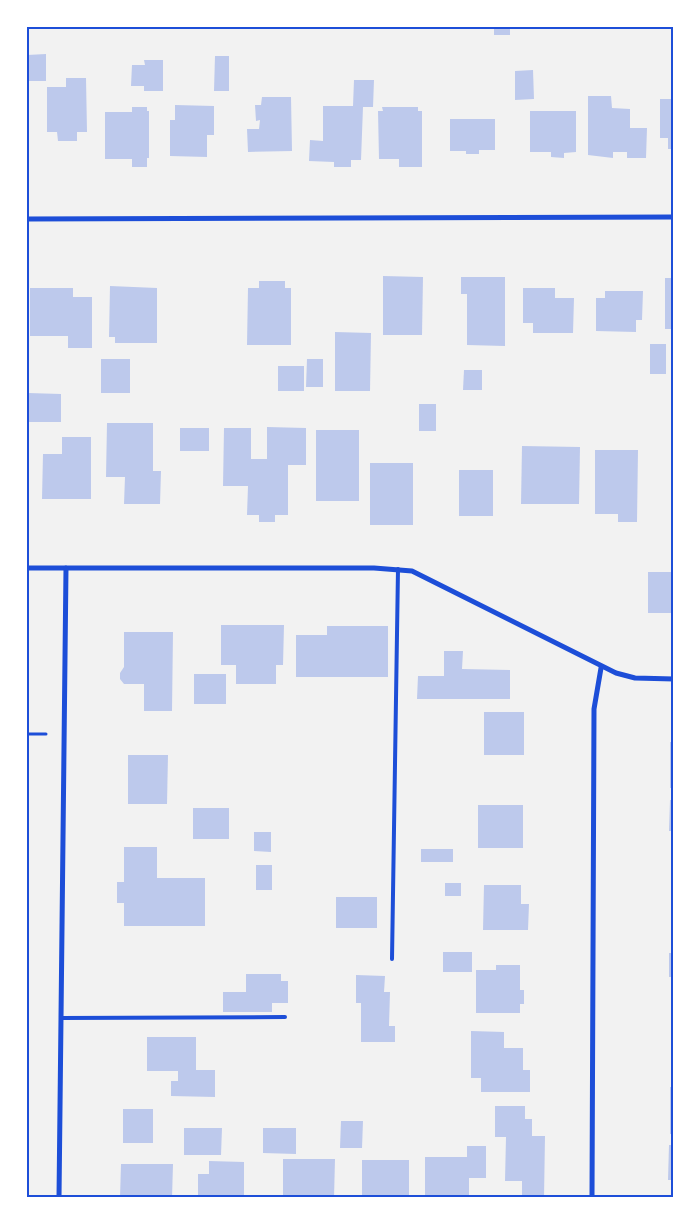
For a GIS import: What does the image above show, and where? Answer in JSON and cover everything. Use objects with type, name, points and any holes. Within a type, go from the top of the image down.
[{"type":"street","points":[[26,219],[674,217]]},
{"type":"street","points":[[26,568],[398,569],[412,571],[601,668],[635,678],[674,679]]},
{"type":"street","points":[[59,1198],[66,568]]},
{"type":"street","points":[[592,1198],[594,709],[601,668]]},
{"type":"lane","points":[[392,959],[398,569]]},
{"type":"lane","points":[[61,1018],[285,1017]]},
{"type":"building","points":[[494,26],[510,26],[510,35],[494,35]]},
{"type":"building","points":[[46,54],[46,81],[28,81],[27,55]]},
{"type":"building","points":[[215,56],[229,56],[229,91],[214,91]]},
{"type":"building","points":[[144,60],[163,60],[163,91],[144,91],[144,86],[131,86],[132,65],[145,65]]},
{"type":"building","points":[[533,70],[534,99],[515,100],[515,71]]},
{"type":"building","points":[[66,78],[86,78],[87,132],[77,132],[77,141],[58,141],[57,132],[47,132],[47,87],[66,87]]},
{"type":"building","points":[[354,80],[374,80],[373,107],[363,107],[361,160],[351,160],[351,167],[334,167],[334,162],[309,161],[310,140],[323,141],[323,106],[353,106]]},
{"type":"building","points":[[588,96],[611,96],[612,108],[630,109],[630,128],[647,128],[646,158],[627,158],[627,152],[613,152],[613,158],[588,155]]},
{"type":"building","points":[[262,97],[291,97],[292,151],[248,152],[247,129],[259,129],[260,120],[256,121],[255,105],[261,105]]},
{"type":"building","points":[[660,99],[674,99],[674,149],[668,149],[668,138],[660,138]]},
{"type":"building","points":[[175,105],[214,106],[214,135],[207,135],[207,157],[170,156],[170,120],[175,120]]},
{"type":"building","points":[[132,107],[147,107],[147,111],[149,111],[149,158],[147,158],[147,167],[132,167],[132,159],[105,159],[105,112],[132,112]]},
{"type":"building","points":[[382,107],[418,107],[418,111],[422,111],[422,167],[399,167],[399,159],[379,159],[378,111],[383,111]]},
{"type":"building","points":[[530,111],[576,111],[576,152],[564,153],[564,158],[551,157],[551,152],[530,152]]},
{"type":"building","points":[[450,119],[495,119],[495,150],[479,150],[479,154],[466,154],[466,151],[450,151]]},
{"type":"building","points":[[383,276],[423,277],[422,335],[383,335]]},
{"type":"building","points":[[461,277],[505,277],[505,346],[467,345],[467,294],[461,294]]},
{"type":"building","points":[[665,278],[674,278],[674,329],[665,329]]},
{"type":"building","points":[[259,281],[285,281],[285,288],[291,288],[291,345],[247,345],[248,288],[259,288]]},
{"type":"building","points":[[110,286],[157,288],[157,343],[115,343],[115,337],[109,337]]},
{"type":"building","points":[[30,288],[73,288],[73,297],[92,297],[92,348],[68,348],[68,336],[30,336]]},
{"type":"building","points":[[523,288],[555,288],[555,298],[574,298],[573,333],[533,333],[533,323],[523,323]]},
{"type":"building","points":[[605,291],[643,291],[642,320],[636,320],[636,332],[596,331],[596,298],[605,298]]},
{"type":"building","points":[[335,332],[371,333],[370,391],[335,391]]},
{"type":"building","points":[[650,344],[666,344],[666,374],[650,374]]},
{"type":"building","points":[[101,359],[130,359],[130,393],[101,393]]},
{"type":"building","points":[[307,359],[323,359],[323,387],[306,387]]},
{"type":"building","points":[[278,366],[304,366],[304,391],[278,391]]},
{"type":"building","points":[[464,370],[482,370],[482,390],[463,390]]},
{"type":"building","points":[[28,393],[61,394],[61,422],[28,422]]},
{"type":"building","points":[[419,404],[436,404],[436,431],[419,431]]},
{"type":"building","points":[[107,423],[153,423],[153,471],[161,471],[160,504],[124,504],[125,477],[106,477]]},
{"type":"building","points":[[267,427],[306,428],[306,465],[288,465],[288,515],[275,515],[275,522],[259,522],[259,515],[247,515],[248,486],[223,486],[224,428],[251,428],[251,459],[267,459]]},
{"type":"building","points":[[180,428],[209,428],[209,451],[180,451]]},
{"type":"building","points":[[316,430],[359,430],[359,501],[316,501]]},
{"type":"building","points":[[62,437],[91,437],[91,499],[42,499],[43,454],[62,454]]},
{"type":"building","points":[[522,446],[580,447],[579,504],[521,504]]},
{"type":"building","points":[[595,450],[638,450],[637,522],[618,522],[618,514],[595,514]]},
{"type":"building","points":[[370,463],[413,463],[413,525],[370,525]]},
{"type":"building","points":[[459,470],[493,470],[493,516],[459,516]]},
{"type":"building","points":[[648,572],[674,572],[674,613],[648,613]]},
{"type":"building","points":[[221,625],[284,625],[283,665],[276,665],[276,684],[236,684],[236,665],[221,665]]},
{"type":"building","points":[[327,626],[388,626],[388,677],[296,677],[296,635],[327,635]]},
{"type":"building","points":[[124,632],[173,632],[172,711],[144,711],[144,684],[124,684],[120,679],[120,673],[124,667]]},
{"type":"building","points":[[444,651],[463,651],[462,669],[510,670],[510,699],[417,699],[418,676],[444,676]]},
{"type":"building","points":[[194,674],[226,674],[226,704],[194,704]]},
{"type":"building","points":[[484,712],[524,712],[524,755],[484,755]]},
{"type":"building","points":[[670,742],[674,742],[674,788],[670,788]]},
{"type":"building","points":[[128,755],[168,755],[167,804],[128,804]]},
{"type":"building","points":[[670,800],[674,800],[674,853],[671,853],[672,831],[669,831]]},
{"type":"building","points":[[478,805],[523,805],[523,848],[478,848]]},
{"type":"building","points":[[193,808],[229,808],[229,839],[193,839]]},
{"type":"building","points":[[254,832],[271,832],[271,852],[254,851]]},
{"type":"building","points":[[124,847],[157,847],[157,878],[205,878],[205,926],[124,926],[124,903],[117,903],[117,882],[124,882]]},
{"type":"building","points":[[421,849],[453,849],[453,862],[421,862]]},
{"type":"building","points":[[256,865],[272,865],[272,890],[256,890]]},
{"type":"building","points":[[445,883],[461,883],[461,896],[445,896]]},
{"type":"building","points":[[484,885],[521,885],[521,904],[529,904],[528,930],[483,930]]},
{"type":"building","points":[[336,897],[377,897],[377,928],[336,928]]},
{"type":"building","points":[[443,952],[472,952],[472,972],[443,972]]},
{"type":"building","points":[[669,953],[674,953],[674,977],[669,977]]},
{"type":"building","points":[[496,965],[520,965],[520,990],[524,990],[524,1004],[520,1004],[520,1013],[476,1013],[476,970],[496,970]]},
{"type":"building","points":[[246,974],[281,974],[281,981],[288,981],[288,1003],[272,1003],[272,1012],[223,1012],[223,992],[246,992]]},
{"type":"building","points":[[356,975],[385,976],[384,992],[390,992],[389,1026],[395,1026],[395,1042],[361,1042],[361,1003],[356,1003]]},
{"type":"building","points":[[671,1024],[674,1024],[674,1060],[671,1060]]},
{"type":"building","points":[[471,1031],[504,1032],[504,1048],[523,1048],[523,1070],[530,1070],[530,1092],[481,1092],[481,1078],[471,1078]]},
{"type":"building","points":[[147,1037],[196,1037],[196,1070],[215,1070],[215,1097],[171,1096],[171,1081],[178,1081],[178,1071],[147,1071]]},
{"type":"building","points":[[670,1087],[674,1087],[674,1134],[670,1134]]},
{"type":"building","points":[[495,1106],[525,1106],[525,1119],[532,1119],[532,1136],[545,1136],[544,1198],[522,1198],[522,1181],[505,1181],[506,1137],[495,1137]]},
{"type":"building","points":[[123,1109],[153,1109],[153,1143],[123,1143]]},
{"type":"building","points":[[341,1121],[363,1121],[362,1148],[340,1148]]},
{"type":"building","points":[[184,1128],[222,1128],[221,1155],[184,1155]]},
{"type":"building","points":[[263,1128],[296,1128],[296,1154],[263,1153]]},
{"type":"building","points":[[669,1145],[674,1145],[674,1180],[668,1180]]},
{"type":"building","points":[[467,1146],[486,1146],[486,1178],[469,1178],[469,1198],[425,1198],[425,1157],[467,1157]]},
{"type":"building","points":[[283,1159],[335,1159],[334,1198],[283,1198]]},
{"type":"building","points":[[362,1160],[409,1160],[409,1198],[362,1198]]},
{"type":"building","points":[[209,1161],[244,1162],[244,1198],[198,1198],[198,1174],[209,1174]]},
{"type":"building","points":[[121,1164],[173,1164],[172,1198],[120,1198]]}]
